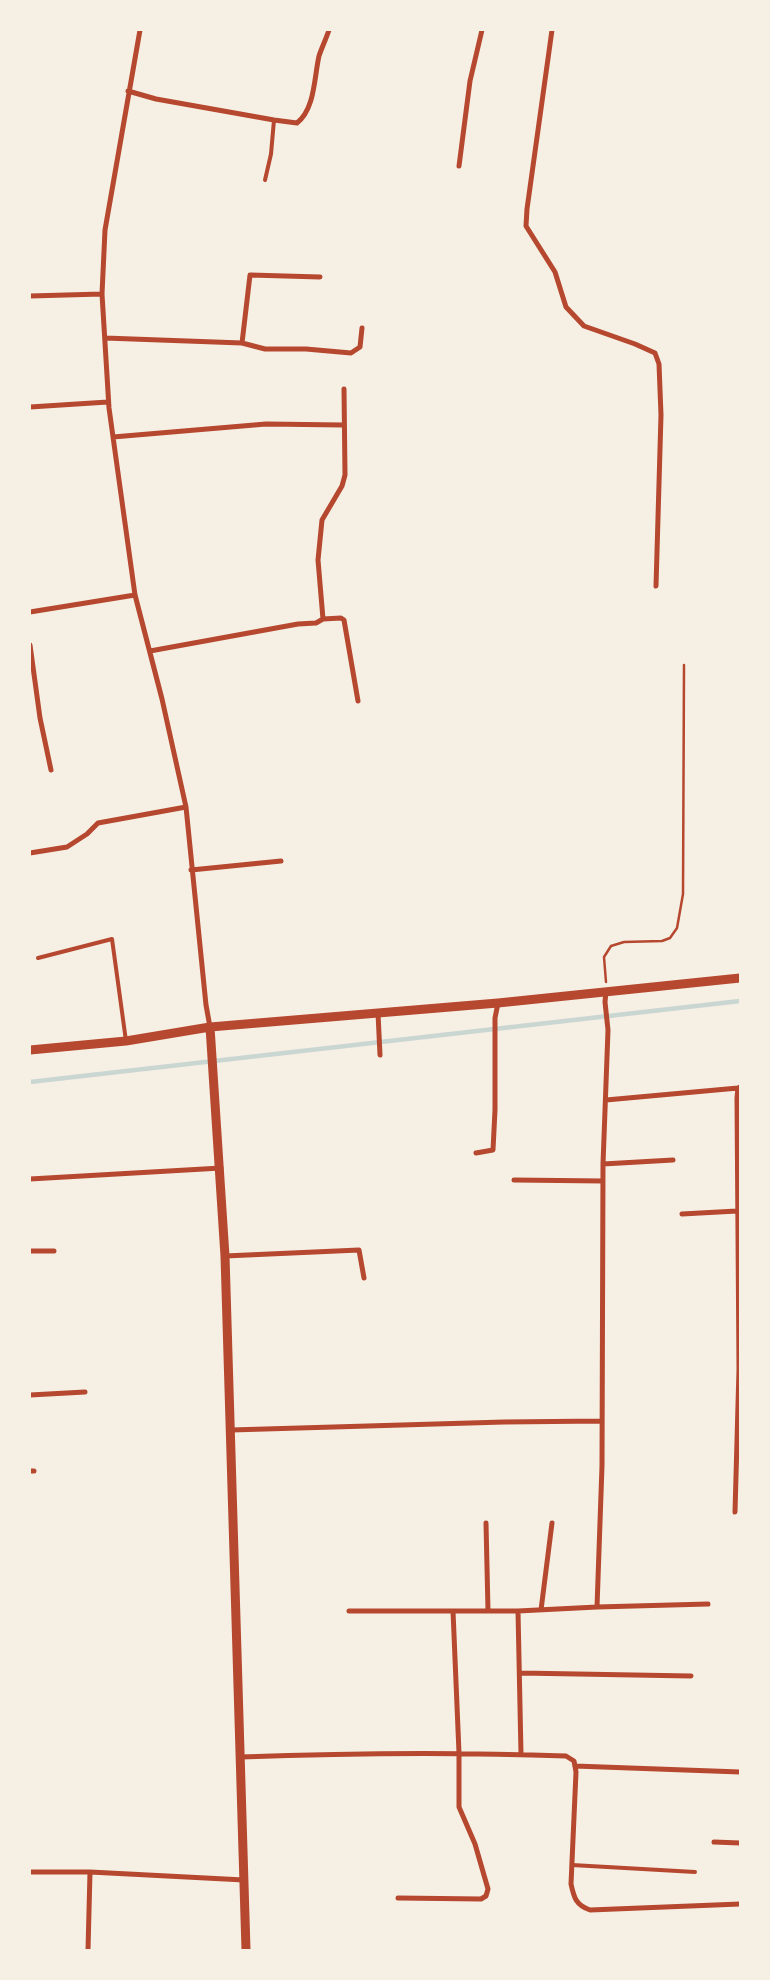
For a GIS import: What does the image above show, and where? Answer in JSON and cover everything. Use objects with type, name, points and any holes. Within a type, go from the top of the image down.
[{"type":"street","points":[[140,30],[104,230],[102,294],[108,402],[135,595],[186,807],[191,870],[210,1027],[226,1256],[232,1539],[241,1757],[241,1818],[245,1880],[246,1950]]},
{"type":"street","points":[[128,92],[156,99],[297,123],[304,117],[310,101],[320,55],[329,30]]},
{"type":"street","points":[[458,166],[470,81],[482,30]]},
{"type":"street","points":[[552,30],[526,226],[555,272],[566,307],[578,320],[584,326],[636,344],[654,354],[659,364],[662,415],[656,586]]},
{"type":"street","points":[[242,343],[250,275],[320,277]]},
{"type":"street","points":[[30,296],[102,294]]},
{"type":"street","points":[[105,338],[242,343],[265,349],[306,349],[351,353],[360,347],[362,328]]},
{"type":"street","points":[[323,619],[318,560],[322,520],[342,486],[345,469],[344,389]]},
{"type":"street","points":[[30,407],[108,402]]},
{"type":"street","points":[[113,437],[266,424],[343,426]]},
{"type":"street","points":[[30,612],[135,595]]},
{"type":"street","points":[[150,651],[298,624],[316,623],[323,619],[341,618],[344,620],[358,701]]},
{"type":"street","points":[[30,645],[40,718],[51,770]]},
{"type":"street","points":[[30,853],[67,848],[87,834],[98,823],[186,807]]},
{"type":"street","points":[[191,870],[281,861]]},
{"type":"street","points":[[30,1050],[126,1041],[210,1027],[498,1003],[740,978]]},
{"type":"street","points":[[597,1607],[602,1421],[603,1164],[608,1030],[605,1002],[606,991]]},
{"type":"street","points":[[476,1153],[493,1150],[495,1018],[498,1003]]},
{"type":"street","points":[[378,1013],[380,1055]]},
{"type":"street","points":[[606,1100],[739,1087],[737,1211],[739,1369],[735,1512]]},
{"type":"street","points":[[603,1164],[673,1160]]},
{"type":"street","points":[[30,1179],[220,1168]]},
{"type":"street","points":[[514,1180],[603,1181]]},
{"type":"street","points":[[682,1214],[737,1211]]},
{"type":"street","points":[[226,1256],[359,1250],[364,1278]]},
{"type":"street","points":[[30,1251],[54,1251]]},
{"type":"street","points":[[30,1395],[85,1392]]},
{"type":"street","points":[[231,1430],[602,1421]]},
{"type":"street","points":[[486,1522],[488,1611]]},
{"type":"street","points":[[541,1610],[552,1523]]},
{"type":"street","points":[[349,1611],[518,1611],[708,1604]]},
{"type":"street","points":[[398,1898],[481,1899],[486,1896],[488,1889],[487,1880],[473,1839],[458,1807],[459,1753],[453,1611]]},
{"type":"street","points":[[518,1611],[521,1754]]},
{"type":"street","points":[[520,1673],[691,1676]]},
{"type":"street","points":[[241,1757],[330,1753],[459,1753],[566,1756],[574,1761],[575,1766],[571,1884],[574,1899],[579,1906],[590,1910],[740,1904]]},
{"type":"street","points":[[575,1766],[740,1772]]},
{"type":"street","points":[[714,1842],[740,1843]]},
{"type":"street","points":[[30,1872],[90,1872],[245,1880]]},
{"type":"street","points":[[88,1950],[90,1872]]},
{"type":"lane","points":[[265,180],[271,154],[274,120]]},
{"type":"lane","points":[[38,958],[112,939],[126,1041]]},
{"type":"lane","points":[[572,1865],[695,1872]]},
{"type":"path","points":[[606,991],[604,957],[611,946],[624,942],[662,941],[670,938],[677,928],[683,894],[684,665]]},
{"type":"waterway","points":[[30,1082],[740,1001]]}]
